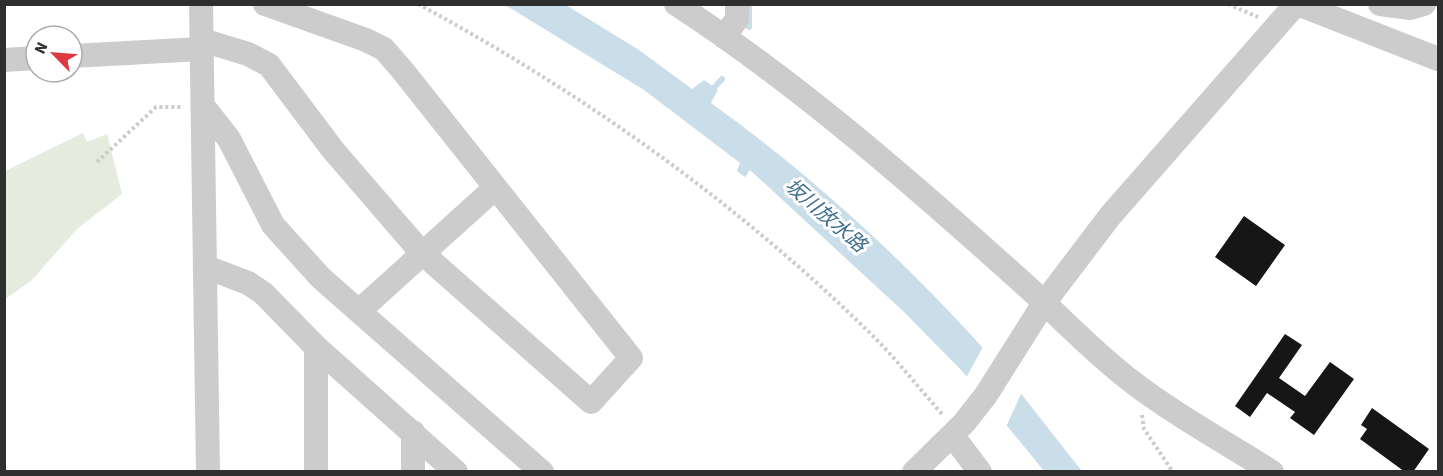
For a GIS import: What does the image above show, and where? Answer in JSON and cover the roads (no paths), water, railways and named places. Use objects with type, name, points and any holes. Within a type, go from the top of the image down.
[{"type":"street","points":[[201,4],[208,471]]},
{"type":"street","points":[[84,55],[201,45],[248,54],[269,65],[333,150],[421,252],[591,402],[632,358],[384,50],[343,30],[265,4]]},
{"type":"street","points":[[676,4],[723,37],[889,166],[1038,313],[1085,344],[1152,395],[1272,471]]},
{"type":"street","points":[[723,37],[737,19],[736,4]]},
{"type":"street","points":[[914,471],[958,430],[998,377],[1038,313],[1110,216],[1297,4],[1438,59]]},
{"type":"street","points":[[1380,4],[1410,8],[1424,4]]},
{"type":"street","points":[[4,60],[24,59]]},
{"type":"street","points":[[203,106],[229,139],[279,233],[321,278],[542,471]]},
{"type":"street","points":[[359,311],[421,252],[495,188]]},
{"type":"street","points":[[206,267],[248,283],[263,293],[316,347],[456,471]]},
{"type":"street","points":[[316,347],[316,471]]},
{"type":"street","points":[[958,430],[980,471]]},
{"type":"street","points":[[413,432],[413,471]]},
{"type":"water","name":"坂川放水路","points":[[505,5],[566,5],[639,50],[692,89],[704,80],[718,90],[711,103],[815,184],[943,305],[1001,369],[1082,471],[1044,471],[962,371],[904,312],[750,170],[745,177],[737,171],[740,163],[644,90]]},
{"type":"waterway","points":[[749,4],[749,27]]},
{"type":"waterway","points":[[710,92],[722,79]]}]
